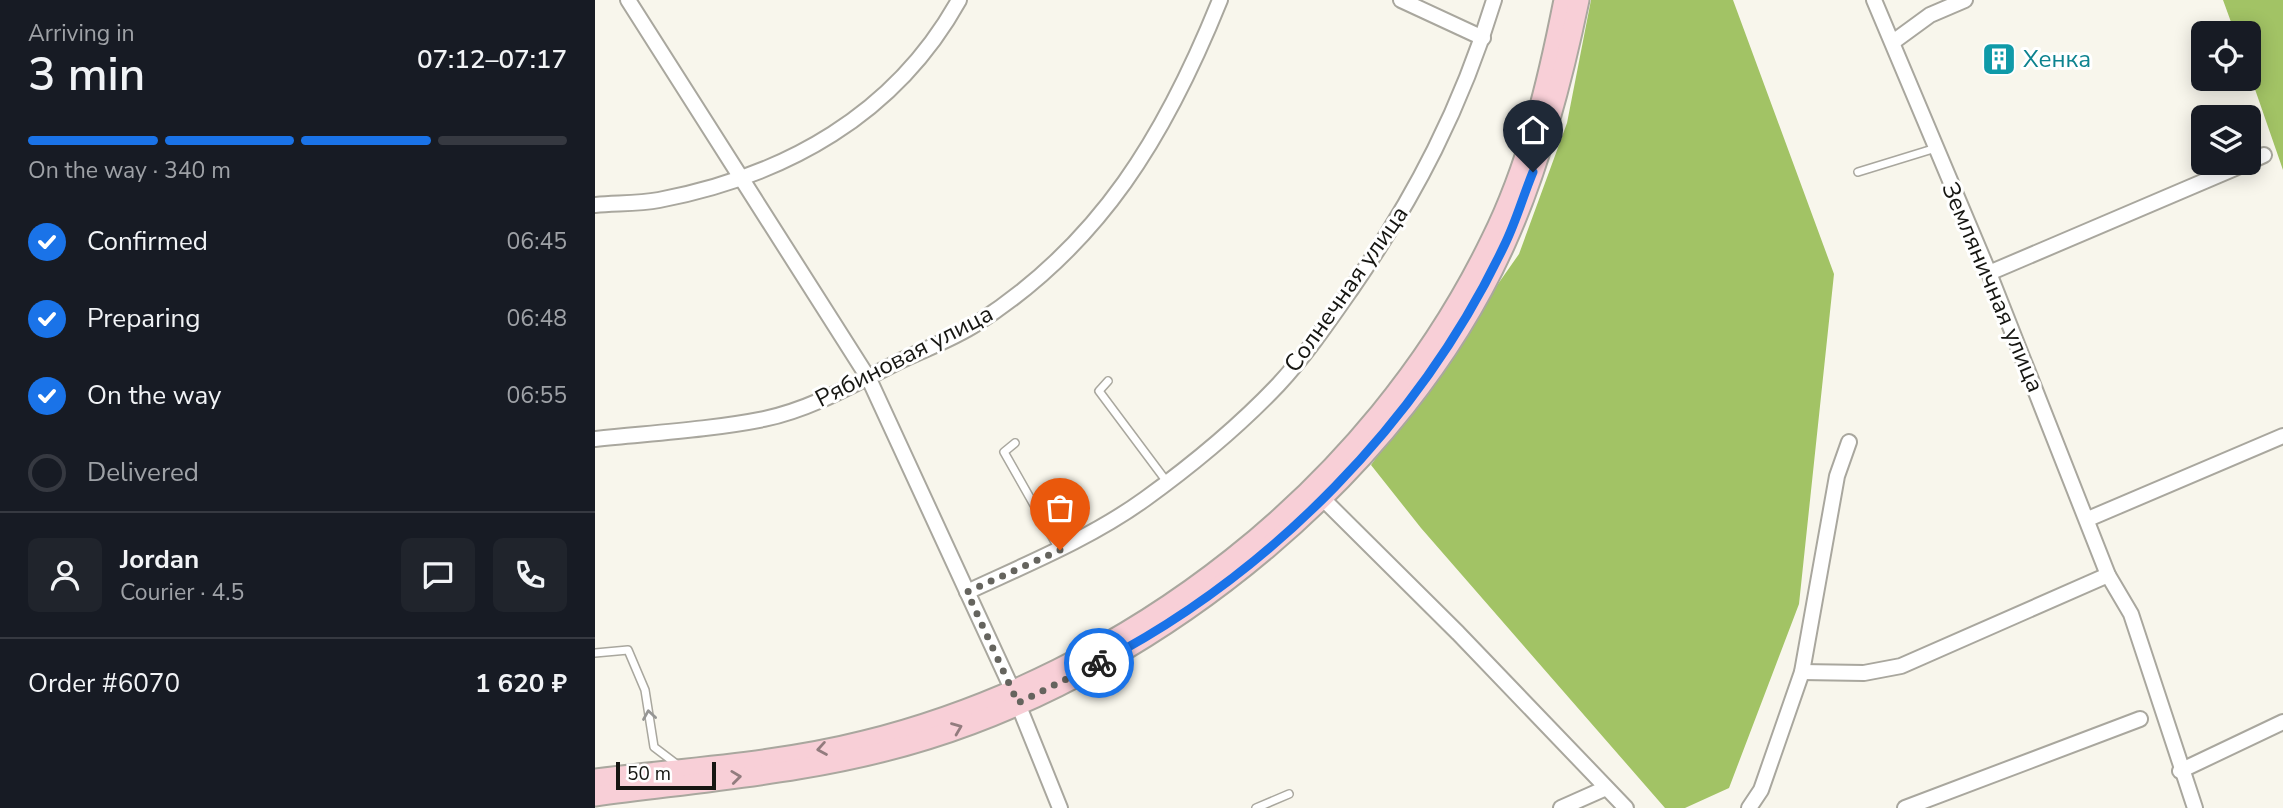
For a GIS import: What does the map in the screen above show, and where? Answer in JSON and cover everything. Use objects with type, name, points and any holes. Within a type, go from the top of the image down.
[{"type":"main road","points":[[1317,493],[1420,360],[1458,302],[1487,249],[1527,147],[1564,0]]},
{"type":"main road","points":[[595,796],[800,769],[864,757],[931,738],[1015,696],[1120,635],[1181,596],[1317,493],[1375,441],[1447,347],[1505,245],[1542,147],[1579,0]]},
{"type":"main road","points":[[595,779],[862,742],[1015,696]]},
{"type":"street","points":[[628,0],[869,379],[1015,696],[1060,808]]},
{"type":"street","points":[[595,205],[657,201],[741,179],[834,136],[913,66],[932,43],[959,0]]},
{"type":"street","name":"Рябиновая улица","points":[[595,439],[765,419],[813,404],[974,326],[1034,282],[1080,240],[1151,147],[1199,53],[1220,0]]},
{"type":"street","points":[[1401,0],[1483,38]]},
{"type":"street","name":"Солнечная улица","points":[[967,592],[1060,550],[1143,500],[1217,443],[1279,384],[1331,319],[1392,230],[1445,133],[1483,38],[1494,0]]},
{"type":"street","name":"Земляничная улица","points":[[1874,0],[1989,273],[2108,575],[2131,614],[2180,771],[2195,808]]},
{"type":"street","points":[[1893,42],[1930,15],[1965,0]]},
{"type":"street","points":[[2261,157],[2265,155]]},
{"type":"street","points":[[1989,273],[2218,175]]},
{"type":"street","points":[[2088,519],[2283,436]]},
{"type":"street","points":[[1749,808],[1761,790],[1802,672],[1837,475],[1849,442]]},
{"type":"street","points":[[1317,493],[1458,633],[1626,808]]},
{"type":"street","points":[[1802,672],[1864,673],[1901,666],[2108,575]]},
{"type":"street","points":[[1905,808],[2140,719]]},
{"type":"street","points":[[2180,771],[2283,722]]},
{"type":"street","points":[[1561,808],[1606,788]]},
{"type":"lane","points":[[1858,172],[1935,148]]},
{"type":"lane","points":[[1108,381],[1098,391],[1167,482]]},
{"type":"lane","points":[[1015,443],[1005,452],[1060,550]]},
{"type":"lane","points":[[595,653],[628,650],[645,690],[654,747],[682,768]]},
{"type":"lane","points":[[1256,808],[1289,794]]},
{"type":"green space","points":[[1591,0],[1733,0],[1834,274],[1799,604],[1729,788],[1685,808],[1665,808],[1421,528],[1371,465],[1519,254],[1567,123]]},
{"type":"green space","points":[[2223,0],[2283,0],[2283,170],[2256,91],[2261,91],[2261,21],[2231,21]]},
{"type":"way so far","points":[[1060,550],[967,592],[1018,703],[1099,663]]},
{"type":"place","name":"Хенка","points":[[1999,59]]},
{"type":"route","points":[[1099,663],[1127,649],[1187,610],[1260,555],[1323,498],[1375,441],[1447,347],[1470,310],[1505,245],[1533,172]]}]
